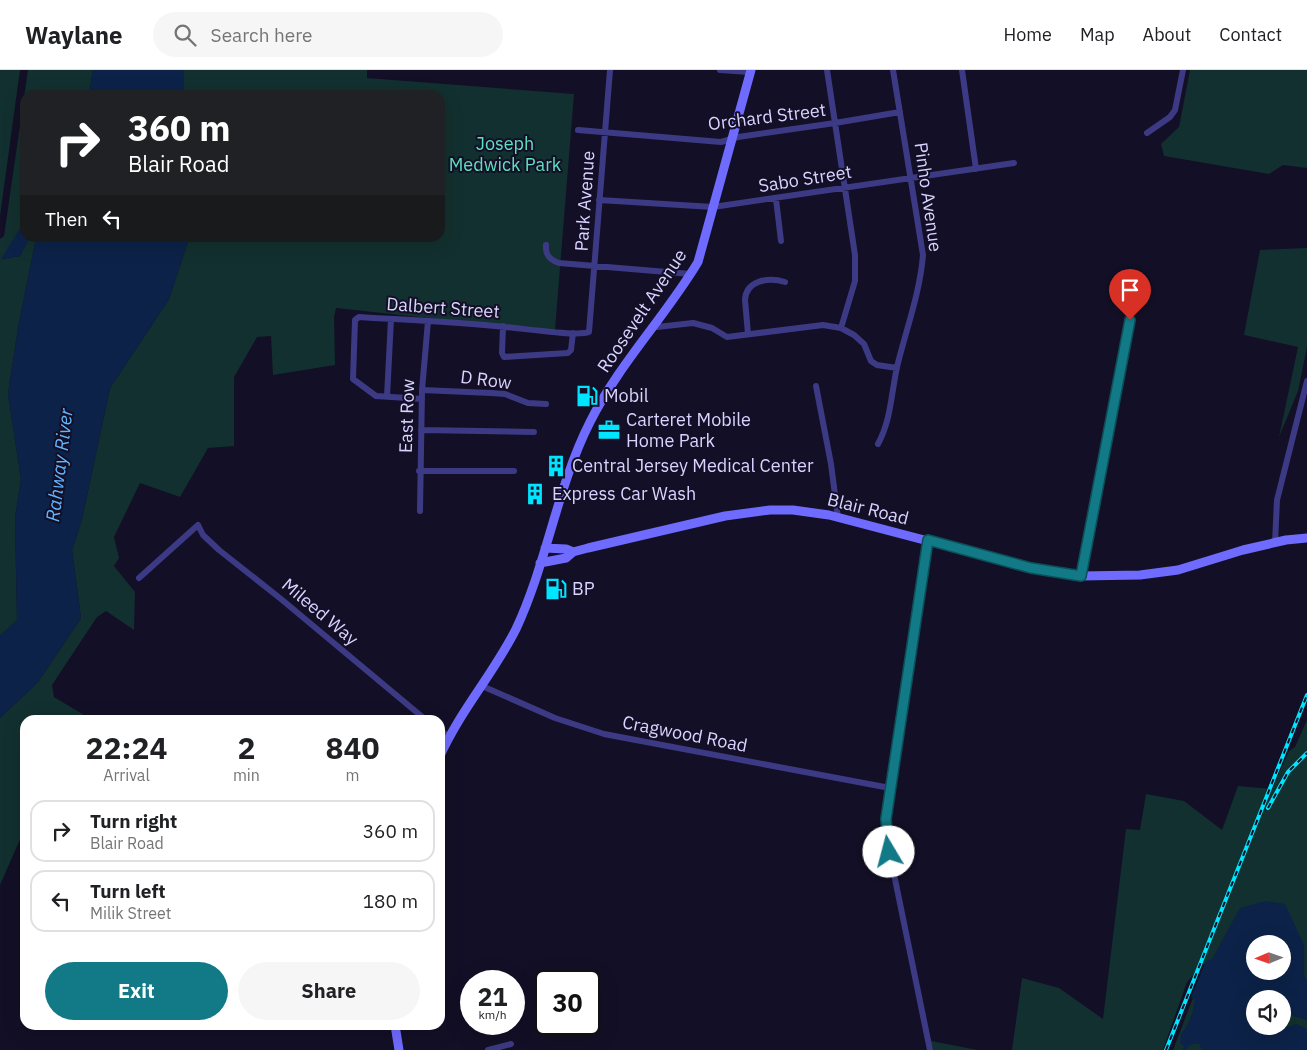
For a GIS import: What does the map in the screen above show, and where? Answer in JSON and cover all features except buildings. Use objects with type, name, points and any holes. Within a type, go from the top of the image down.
[{"type":"street","name":"Park Avenue","points":[[587,333],[590,328],[610,70]]},
{"type":"street","points":[[720,70],[751,71]]},
{"type":"street","points":[[827,70],[855,255],[855,281],[841,328]]},
{"type":"street","name":"Pinho Avenue","points":[[878,444],[886,429],[897,368],[912,314],[923,255],[893,70]]},
{"type":"street","points":[[962,70],[976,169]]},
{"type":"street","points":[[1147,133],[1170,117],[1175,110],[1183,70]]},
{"type":"street","name":"Roosevelt Avenue","points":[[445,745],[517,627],[574,461],[590,422],[608,390],[691,274],[700,257],[751,71]]},
{"type":"street","name":"Orchard Street","points":[[578,130],[721,142],[900,112]]},
{"type":"street","name":"Sabo Street","points":[[599,200],[713,208],[1014,163]]},
{"type":"street","points":[[776,199],[781,241]]},
{"type":"street","points":[[546,245],[546,252],[553,261],[559,264],[691,274]]},
{"type":"street","points":[[748,334],[745,295],[749,289],[763,280],[775,279],[785,282]]},
{"type":"street","name":"Dalbert Street","points":[[387,397],[376,396],[354,379],[355,320],[359,318],[587,333]]},
{"type":"street","points":[[391,319],[387,397],[422,399]]},
{"type":"street","points":[[1081,576],[1130,320]]},
{"type":"street","name":"East Row","points":[[420,511],[422,390],[428,322]]},
{"type":"street","points":[[653,325],[657,327],[693,322],[712,328],[727,336],[815,325],[841,328],[860,339],[871,361],[877,365],[897,368]]},
{"type":"street","points":[[503,326],[502,353],[504,357],[568,354],[571,350],[573,333]]},
{"type":"street","points":[[1275,542],[1277,500],[1307,381]]},
{"type":"street","points":[[816,386],[831,464],[838,518]]},
{"type":"street","name":"D Row","points":[[422,390],[491,392],[505,394],[528,402],[546,404]]},
{"type":"street","points":[[421,430],[534,432]]},
{"type":"street","points":[[420,471],[514,471]]},
{"type":"street","name":"Blair Road","points":[[540,563],[566,558],[573,552],[747,512],[792,510],[815,512],[1031,568],[1081,576],[1120,576],[1178,570],[1275,542],[1307,538]]},
{"type":"street","name":"Mileed Way","points":[[139,578],[198,525],[203,535],[219,550],[420,715]]},
{"type":"street","points":[[928,540],[886,819],[887,840],[930,1050]]},
{"type":"street","points":[[545,548],[566,549],[573,552]]},
{"type":"street","name":"Cragwood Road","points":[[482,686],[555,718],[594,731],[890,788]]},
{"type":"street","points":[[445,734],[449,737]]},
{"type":"street","points":[[396,1030],[399,1050]]},
{"type":"street","points":[[488,1050],[510,1044]]},
{"type":"green space","points":[[0,70],[20,70],[0,216]]},
{"type":"green space","points":[[28,70],[93,70],[90,90],[25,90]]},
{"type":"green space","name":"Joseph Medwick Park","points":[[184,70],[367,70],[367,78],[574,94],[555,330],[336,308],[334,317],[335,365],[273,375],[271,336],[257,337],[234,377],[234,446],[208,448],[180,497],[140,483],[114,537],[119,558],[114,566],[135,592],[134,630],[106,611],[97,617],[52,685],[54,697],[84,715],[20,715],[20,839],[0,885],[0,718],[38,682],[81,618],[72,550],[82,519],[110,388],[169,299],[188,242],[445,242],[445,90],[184,90]]},
{"type":"green space","points":[[1190,70],[1307,70],[1307,168],[1283,165],[1269,174],[1164,156],[1161,144],[1179,127]]},
{"type":"green space","points":[[20,125],[20,229],[2,259],[20,256],[27,242],[35,242],[18,328],[8,394],[21,479],[15,518],[17,620],[0,636],[0,239],[4,236]]},
{"type":"green space","points":[[1307,248],[1307,347],[1298,391],[1279,437],[1298,347],[1244,335],[1260,250]]},
{"type":"green space","points":[[1307,720],[1307,1050],[1173,1050],[1207,961],[1187,982],[1163,1050],[1012,1050],[1022,978],[1059,988],[1103,1019],[1126,829],[1140,830],[1146,794],[1184,801],[1222,830],[1238,786],[1272,789],[1289,751],[1295,747]]},
{"type":"green space","points":[[931,1041],[978,1050],[933,1050]]},
{"type":"water","points":[[93,70],[184,70],[184,90],[90,90]]},
{"type":"water","points":[[20,229],[20,242],[27,242],[20,256],[1,259]]},
{"type":"water","name":"Rahway River","points":[[35,242],[188,242],[169,299],[110,388],[82,519],[72,550],[81,618],[38,682],[0,718],[0,636],[17,620],[15,518],[21,479],[8,394],[18,328]]},
{"type":"water","points":[[1266,901],[1285,904],[1304,945],[1304,976],[1307,980],[1307,1020],[1291,1014],[1291,990],[1246,990],[1246,1035],[1291,1035],[1291,1026],[1296,1024],[1307,1029],[1307,1050],[1202,1050],[1199,1044],[1195,1044],[1183,1050],[1184,1046],[1180,1043],[1181,1034],[1188,1023],[1195,1000],[1191,997],[1206,961],[1212,959],[1240,908]]},
{"type":"railway","points":[[1166,1050],[1307,695]]},
{"type":"railway","points":[[1268,808],[1288,772],[1307,753]]},
{"type":"place","name":"Mobil","points":[[587,396]]},
{"type":"place","name":"Carteret Mobile Home Park","points":[[609,430]]},
{"type":"place","name":"Central Jersey Medical Center","points":[[556,466]]},
{"type":"place","name":"Express Car Wash","points":[[535,494]]},
{"type":"place","name":"BP","points":[[556,589]]},
{"type":"route","points":[[889,852],[886,819],[928,540],[1031,568],[1081,576],[1130,320]]}]
